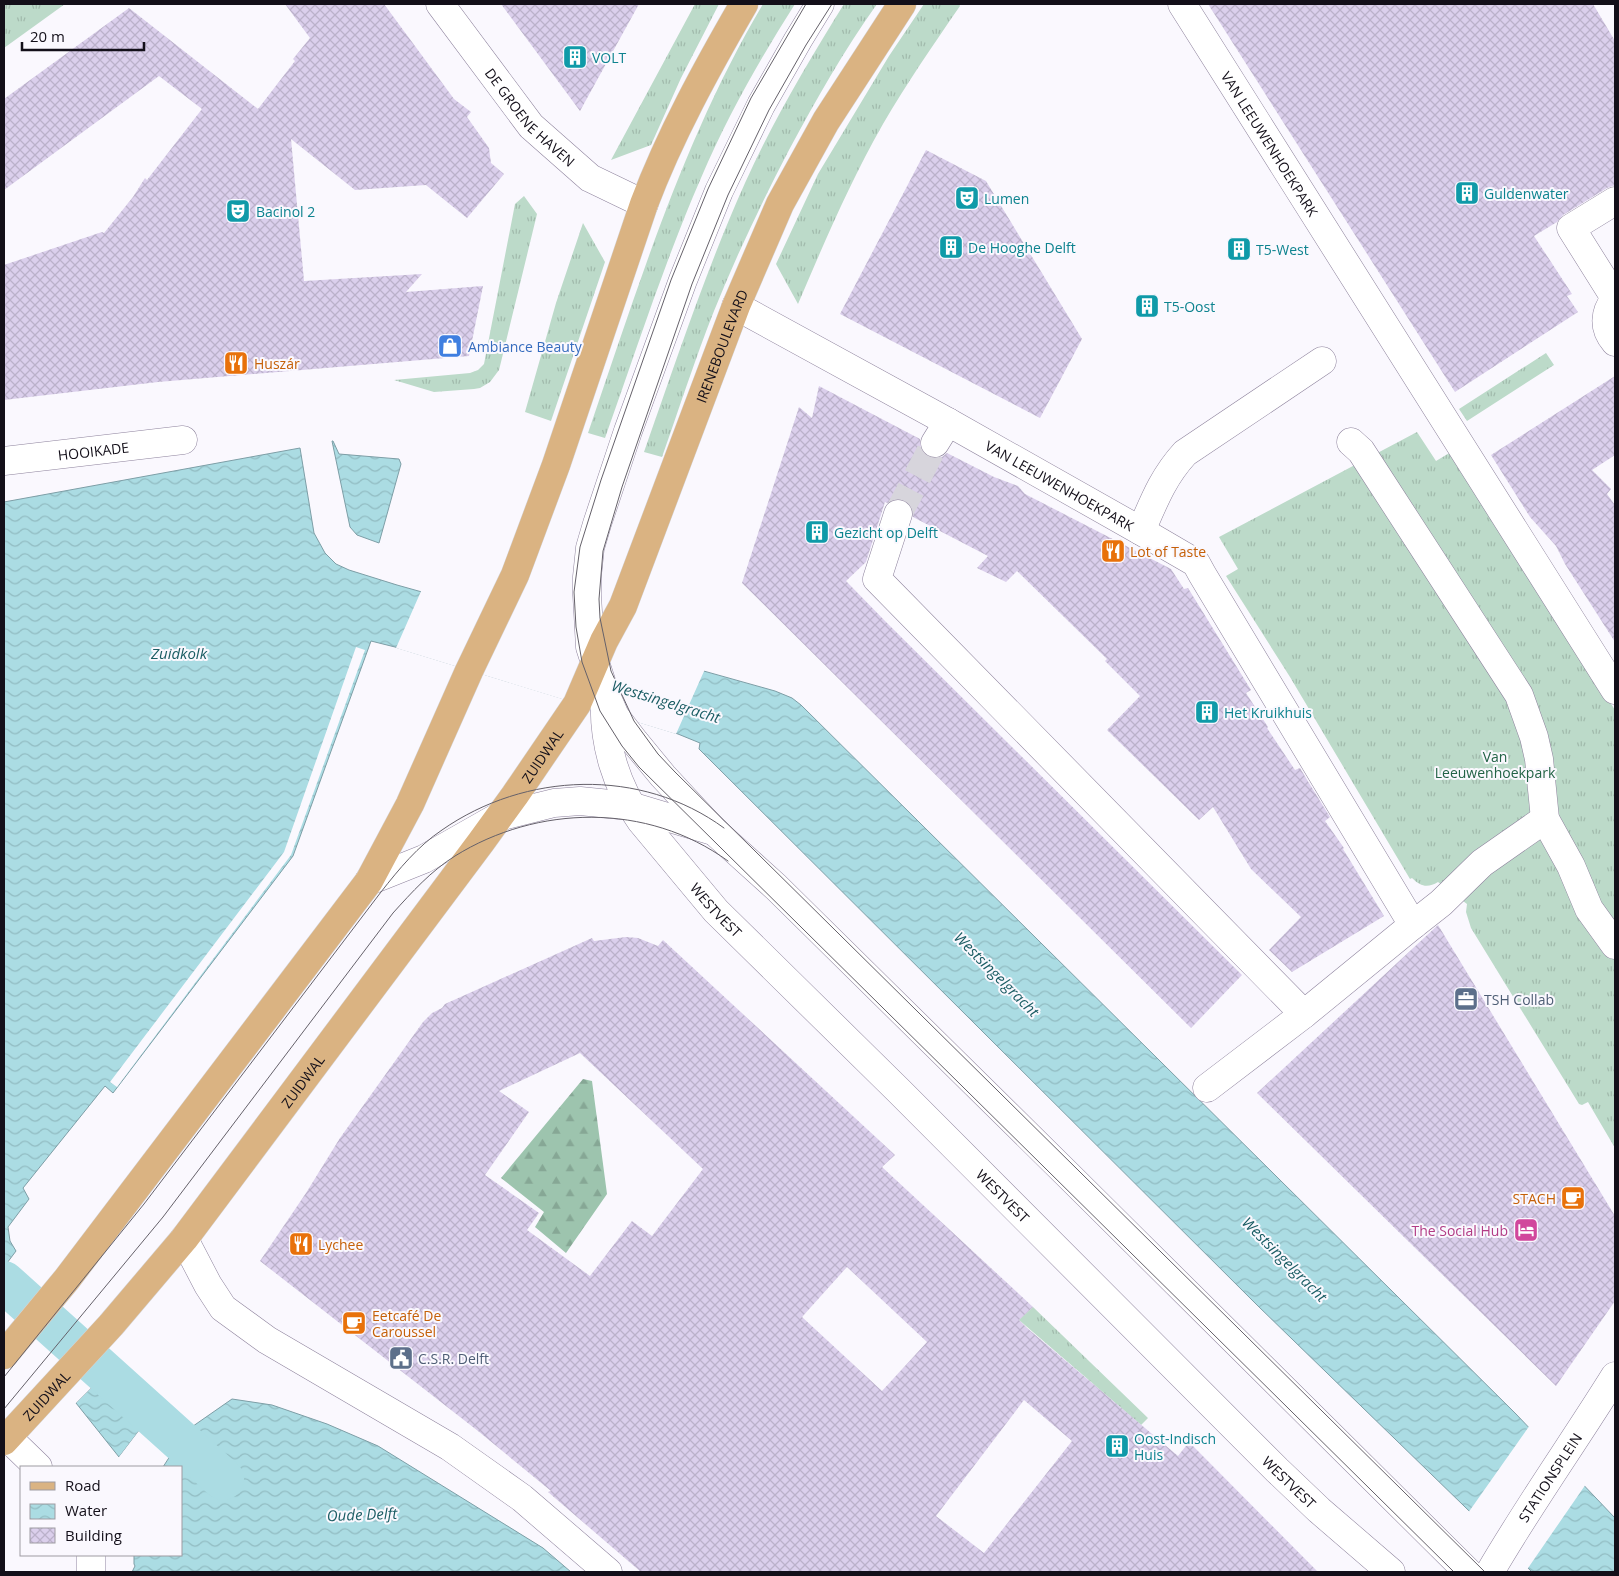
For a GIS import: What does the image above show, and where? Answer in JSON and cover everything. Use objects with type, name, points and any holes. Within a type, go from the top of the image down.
[{"type":"main road","points":[[9,1349],[67,1279],[369,881],[410,804],[515,575],[556,465],[644,204],[660,163],[723,40],[744,4]]},
{"type":"main road","name":"IRENEBOULEVARD","points":[[577,704],[599,652],[624,606],[736,306],[780,204],[826,121],[902,4]]},
{"type":"main road","name":"ZUIDWAL","points":[[6,1439],[111,1324],[184,1240],[498,817],[577,704]]},
{"type":"street","name":"DE GROENE HAVEN","points":[[440,4],[531,126],[590,178],[644,204]]},
{"type":"street","name":"WESTVEST","points":[[820,4],[761,105],[719,191],[683,280],[628,431],[590,548],[587,577],[590,647],[599,652],[608,707],[606,736],[611,758],[630,806],[641,822],[716,911],[899,1091],[1277,1470],[1319,1510],[1391,1572]]},
{"type":"street","name":"VAN LEEUWENHOEKPARK","points":[[1182,4],[1615,690]]},
{"type":"street","points":[[1615,201],[1571,228],[1615,299],[1608,307],[1605,319],[1607,331],[1615,346]]},
{"type":"street","name":"VAN LEEUWENHOEKPARK","points":[[736,306],[942,432],[1141,531],[1196,564],[1413,925]]},
{"type":"street","points":[[1141,531],[1158,489],[1171,468],[1185,453],[1322,361]]},
{"type":"street","name":"HOOIKADE","points":[[4,461],[183,440]]},
{"type":"street","points":[[1351,442],[1361,451],[1518,695],[1534,737],[1539,758],[1545,819],[1571,866],[1589,909],[1615,945]]},
{"type":"street","points":[[898,514],[877,579],[1304,1014]]},
{"type":"street","name":"WESTVEST","points":[[608,707],[663,776],[714,831],[804,914],[1468,1572]]},
{"type":"street","name":"WESTVEST","points":[[369,881],[424,859],[498,817],[554,803],[580,801],[630,806],[714,831]]},
{"type":"street","points":[[1207,1088],[1304,1014],[1441,903],[1482,863],[1545,819]]},
{"type":"street","points":[[184,1240],[208,1285],[223,1308],[229,1313],[267,1340],[450,1447],[522,1498],[608,1572]]},
{"type":"street","name":"STATIONSPLEIN","points":[[1490,1572],[1503,1548],[1614,1384]]},
{"type":"street","points":[[6,1439],[37,1466]]},
{"type":"street","points":[[91,1556],[91,1572]]},
{"type":"green space","points":[[4,4],[65,4],[4,48]]},
{"type":"green space","points":[[695,4],[719,4],[681,78],[651,145],[611,160]]},
{"type":"green space","points":[[763,4],[795,4],[745,89],[701,178],[663,275],[605,438],[588,433],[645,268],[686,160],[709,107]]},
{"type":"green space","points":[[844,4],[877,4],[853,39],[820,94],[789,150],[750,229],[722,290],[662,457],[644,452],[704,282],[745,183],[791,92]]},
{"type":"green space","points":[[924,4],[959,4],[960,6],[911,79],[859,168],[798,304],[776,264],[818,174],[889,56]]},
{"type":"green space","points":[[524,196],[537,214],[499,370],[490,382],[474,389],[434,392],[394,380],[470,373],[478,370],[484,364],[515,204]]},
{"type":"green space","points":[[583,223],[605,262],[551,421],[525,412],[556,303]]},
{"type":"green space","points":[[1546,353],[1554,365],[1467,421],[1459,409]]},
{"type":"green space","name":"Van Leeuwenhoekpark","points":[[1417,432],[1436,461],[1451,452],[1497,528],[1615,710],[1615,1148],[1588,1102],[1582,1105],[1579,1104],[1471,928],[1466,912],[1467,904],[1438,882],[1425,886],[1412,878],[1410,879],[1290,677],[1226,576],[1238,569],[1219,537]]},
{"type":"green space","points":[[583,1079],[592,1081],[607,1194],[566,1253],[535,1227],[544,1212],[501,1178]]},
{"type":"green space","points":[[1033,1307],[1148,1418],[1141,1425],[1019,1320]]},
{"type":"water","points":[[332,441],[339,454],[399,459],[401,464],[379,543],[357,535],[350,527]]},
{"type":"water","points":[[300,448],[314,533],[325,553],[336,564],[397,585],[775,691],[792,698],[801,705],[1516,1414],[1615,1518],[1615,1572],[1532,1572],[1258,1306],[699,749],[700,743],[678,734],[371,641],[293,856],[113,1093],[105,1086],[23,1188],[29,1199],[8,1227],[10,1241],[16,1251],[4,1267],[4,502]]},
{"type":"water","points":[[120,1359],[161,1402],[119,1457],[76,1403]]},
{"type":"water","name":"Oude Delft","points":[[232,1399],[272,1405],[327,1424],[378,1446],[543,1548],[571,1572],[132,1572],[135,1566],[134,1556],[182,1556],[182,1466],[164,1466],[186,1431]]},
{"type":"pier","points":[[422,589],[705,669],[676,734],[396,648]]},
{"type":"pier","points":[[356,647],[365,650],[291,855],[117,1087],[110,1082],[284,852]]},
{"type":"pier","points":[[120,1356],[122,1357],[76,1403],[74,1401]]},
{"type":"pier","points":[[161,1402],[163,1404],[121,1459],[119,1457]]},
{"type":"pier","points":[[1530,1425],[1586,1484],[1526,1571],[1468,1513]]},
{"type":"building","points":[[285,4],[384,4],[454,99],[471,112],[467,117],[489,148],[491,163],[504,174],[467,218],[426,185],[355,190],[291,139],[304,281],[422,274],[406,292],[483,286],[469,356],[158,382],[4,400],[4,265],[102,232],[104,233],[133,197],[145,178],[147,180],[202,109],[159,76],[4,190],[4,99],[129,8],[258,109],[310,38]]},
{"type":"building","name":"VOLT","points":[[501,4],[639,4],[580,111]]},
{"type":"building","name":"Guldenwater","points":[[1208,4],[1593,4],[1615,41],[1615,185],[1563,215],[1557,222],[1534,236],[1572,294],[1567,296],[1578,312],[1455,392]]},
{"type":"building","name":"De Hooghe Delft","points":[[926,150],[986,181],[1082,339],[1040,418],[840,314]]},
{"type":"building","points":[[1615,376],[1615,455],[1592,470],[1611,489],[1607,494],[1615,505],[1615,642],[1565,564],[1556,546],[1530,517],[1491,455]]},
{"type":"building","points":[[819,386],[920,439],[921,450],[927,456],[935,459],[947,453],[994,477],[1018,486],[1025,494],[1171,569],[1184,589],[1188,588],[1251,690],[1246,693],[1267,728],[1295,770],[1300,768],[1330,817],[1325,821],[1344,848],[1384,916],[1292,972],[1269,950],[1301,917],[1251,869],[1213,807],[1199,820],[1107,730],[1140,696],[1105,661],[1107,659],[1017,571],[1006,582],[977,568],[988,556],[913,517],[913,510],[910,504],[903,499],[885,502],[866,562],[846,581],[1242,975],[1191,1028],[742,583],[799,407],[812,418]]},
{"type":"building","points":[[1438,925],[1615,1216],[1615,1301],[1556,1386],[1257,1093]]},
{"type":"building","points":[[626,937],[638,938],[658,946],[663,940],[895,1155],[882,1167],[1033,1307],[1019,1320],[1027,1328],[1178,1456],[1189,1442],[1318,1572],[641,1572],[548,1492],[551,1491],[478,1431],[260,1261],[340,1138],[423,1022],[432,1013],[442,1008],[445,1004],[592,938],[594,941]],"holes":[[[580,1053],[703,1169],[652,1236],[632,1221],[590,1276],[527,1230],[539,1213],[485,1175],[529,1112],[499,1091]],[[847,1267],[927,1342],[882,1391],[802,1317]],[[1024,1400],[1072,1441],[984,1553],[936,1516]]]},
{"type":"waterway","points":[[4,1282],[223,1479]]},
{"type":"tunnel","points":[[898,514],[935,443]]},
{"type":"tram line","points":[[806,4],[751,98],[708,189],[671,280],[601,480],[580,547],[574,592],[576,627],[582,662],[600,711],[622,746],[639,767],[1454,1572]]},
{"type":"tram line","points":[[832,4],[769,110],[728,195],[692,284],[622,487],[603,551],[599,599],[600,618],[611,671],[634,721],[658,754],[675,772],[1485,1572]]},
{"type":"tram line","points":[[4,1377],[144,1204],[388,883],[409,858],[433,836],[475,811],[509,797],[546,788],[583,784],[620,787],[657,794],[691,808],[724,828]]},
{"type":"tram line","points":[[4,1409],[163,1217],[393,913],[438,868],[455,856],[487,839],[521,827],[556,820],[592,817],[628,820],[663,828],[696,842],[728,861]]},
{"type":"place","name":"VOLT","points":[[575,57]]},
{"type":"place","name":"Guldenwater","points":[[1467,193]]},
{"type":"place","name":"Lumen","points":[[967,198]]},
{"type":"place","name":"Bacinol 2","points":[[238,211]]},
{"type":"place","name":"De Hooghe Delft","points":[[951,247]]},
{"type":"place","name":"T5-West","points":[[1239,249]]},
{"type":"place","name":"T5-Oost","points":[[1147,306]]},
{"type":"place","name":"Ambiance Beauty","points":[[450,346]]},
{"type":"place","name":"Huszár","points":[[236,363]]},
{"type":"place","name":"Gezicht op Delft","points":[[817,532]]},
{"type":"place","name":"Lot of Taste","points":[[1113,551]]},
{"type":"place","name":"Het Kruikhuis","points":[[1207,712]]},
{"type":"place","name":"TSH Collab","points":[[1466,999]]},
{"type":"place","name":"STACH","points":[[1573,1198]]},
{"type":"place","name":"The Social Hub","points":[[1526,1230]]},
{"type":"place","name":"Lychee","points":[[301,1244]]},
{"type":"place","name":"Eetcafé De Caroussel","points":[[354,1323]]},
{"type":"place","name":"C.S.R. Delft","points":[[401,1358]]},
{"type":"place","name":"Oost-Indisch Huis","points":[[1117,1446]]},
{"type":"water label","name":"Zuidkolk","points":[[179,653]]},
{"type":"water label","name":"Westsingelgracht","points":[[666,701]]},
{"type":"water label","name":"Westsingelgracht","points":[[997,974]]},
{"type":"water label","name":"Westsingelgracht","points":[[1285,1259]]}]
